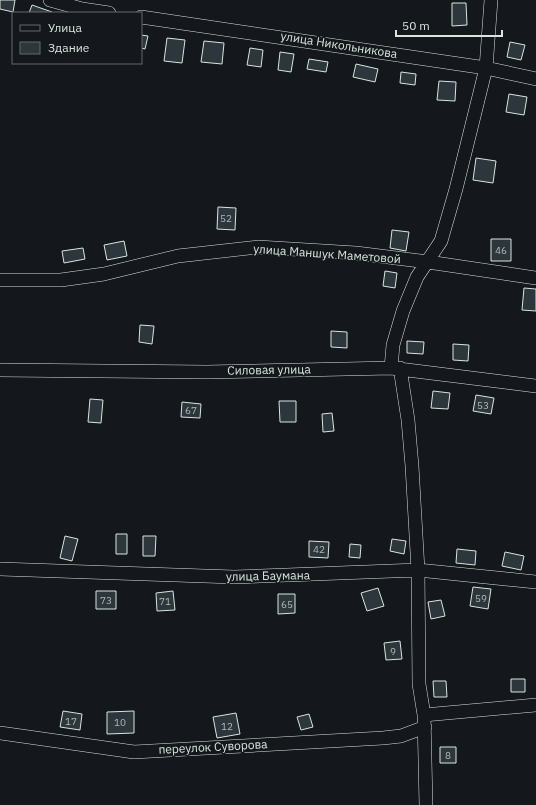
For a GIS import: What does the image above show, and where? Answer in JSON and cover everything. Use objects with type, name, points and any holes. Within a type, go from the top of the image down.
[{"type":"street","points":[[50,0],[82,10],[100,12]]},
{"type":"street","points":[[426,805],[424,721],[419,684],[418,570],[408,420],[395,368],[393,345],[403,311],[417,277],[441,241],[468,144],[486,68],[491,0]]},
{"type":"street","name":"улица Никольникова","points":[[142,17],[486,68],[536,78]]},
{"type":"street","name":"улица Маншук Маметовой","points":[[0,280],[61,280],[104,274],[178,256],[258,247],[356,253],[536,278]]},
{"type":"street","name":"Силовая улица","points":[[0,370],[207,372],[395,368],[536,386]]},
{"type":"street","name":"улица Баумана","points":[[0,569],[234,577],[418,570],[536,582]]},
{"type":"street","name":"переулок Суворова","points":[[0,733],[134,752],[401,736],[424,721],[536,705]]},
{"type":"building","points":[[0,0],[15,0],[13,12],[0,9]]},
{"type":"building","points":[[452,3],[466,3],[467,25],[452,26]]},
{"type":"building","points":[[32,5],[52,12],[29,12]]},
{"type":"building","points":[[142,35],[148,36],[145,49],[142,48]]},
{"type":"building","points":[[167,38],[185,40],[182,63],[164,61]]},
{"type":"building","points":[[204,41],[224,43],[222,64],[201,62]]},
{"type":"building","points":[[510,42],[525,45],[521,60],[507,57]]},
{"type":"building","points":[[250,48],[263,50],[261,67],[247,65]]},
{"type":"building","points":[[280,52],[294,54],[291,72],[278,70]]},
{"type":"building","points":[[309,59],[328,62],[326,72],[307,69]]},
{"type":"building","points":[[356,64],[378,69],[375,82],[353,77]]},
{"type":"building","points":[[401,72],[416,74],[415,85],[400,83]]},
{"type":"building","points":[[439,81],[456,82],[455,101],[437,100]]},
{"type":"building","points":[[509,94],[527,97],[524,115],[506,112]]},
{"type":"building","points":[[476,158],[496,161],[493,183],[473,180]]},
{"type":"building","points":[[218,207],[236,208],[235,230],[217,229]]},
{"type":"building","points":[[392,230],[409,232],[406,251],[390,248]]},
{"type":"building","points":[[491,239],[511,239],[511,261],[491,261]]},
{"type":"building","points":[[124,241],[127,256],[107,260],[104,245]]},
{"type":"building","points":[[83,248],[85,259],[64,263],[62,251]]},
{"type":"building","points":[[385,271],[397,273],[395,288],[383,286]]},
{"type":"building","points":[[524,288],[536,289],[536,311],[522,310]]},
{"type":"building","points":[[140,325],[154,326],[152,344],[139,342]]},
{"type":"building","points":[[331,331],[347,332],[347,348],[331,347]]},
{"type":"building","points":[[407,341],[424,342],[423,354],[407,353]]},
{"type":"building","points":[[453,344],[469,345],[468,361],[453,360]]},
{"type":"building","points":[[433,391],[450,393],[448,409],[431,408]]},
{"type":"building","points":[[476,395],[494,398],[491,414],[473,411]]},
{"type":"building","points":[[90,399],[103,400],[101,423],[88,422]]},
{"type":"building","points":[[279,401],[296,401],[296,422],[280,422]]},
{"type":"building","points":[[182,402],[201,404],[200,418],[181,417]]},
{"type":"building","points":[[332,413],[334,431],[323,432],[322,414]]},
{"type":"building","points":[[116,534],[127,534],[127,554],[116,554]]},
{"type":"building","points":[[65,536],[78,539],[72,561],[60,558]]},
{"type":"building","points":[[143,536],[156,536],[155,556],[143,556]]},
{"type":"building","points":[[392,539],[406,541],[404,554],[390,551]]},
{"type":"building","points":[[309,541],[329,542],[328,558],[309,557]]},
{"type":"building","points":[[350,544],[361,545],[360,558],[349,557]]},
{"type":"building","points":[[457,549],[476,551],[475,565],[456,563]]},
{"type":"building","points":[[505,552],[524,556],[521,570],[502,566]]},
{"type":"building","points":[[473,587],[491,589],[488,609],[470,606]]},
{"type":"building","points":[[378,588],[384,606],[367,611],[361,593]]},
{"type":"building","points":[[96,591],[116,591],[116,609],[96,609]]},
{"type":"building","points":[[173,591],[175,610],[157,611],[156,593]]},
{"type":"building","points":[[278,594],[295,594],[295,613],[278,614]]},
{"type":"building","points":[[441,600],[445,616],[431,619],[428,602]]},
{"type":"building","points":[[400,641],[402,659],[386,660],[384,643]]},
{"type":"building","points":[[511,679],[525,679],[525,692],[511,692]]},
{"type":"building","points":[[433,681],[446,681],[447,697],[434,697]]},
{"type":"building","points":[[63,711],[82,714],[80,730],[60,727]]},
{"type":"building","points":[[134,711],[134,733],[107,734],[107,712]]},
{"type":"building","points":[[236,713],[240,734],[217,738],[213,717]]},
{"type":"building","points":[[309,714],[313,727],[301,730],[297,717]]},
{"type":"building","points":[[440,747],[456,747],[456,763],[440,763]]}]
